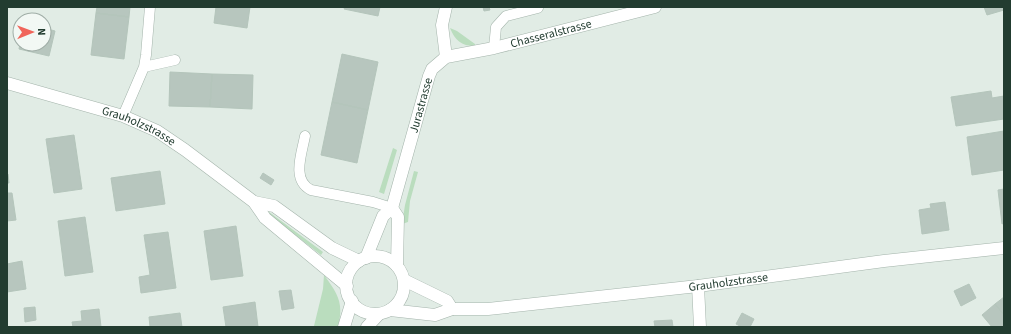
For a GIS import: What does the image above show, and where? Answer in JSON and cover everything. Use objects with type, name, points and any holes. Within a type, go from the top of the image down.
[{"type":"street","points":[[446,7],[442,25],[446,57]]},
{"type":"street","name":"Chasseralstrasse","points":[[446,57],[494,48],[655,7]]},
{"type":"street","name":"Jurastrasse","points":[[363,259],[383,216],[392,208],[428,76],[432,69],[446,57]]},
{"type":"street","name":"Grauholzstrasse","points":[[7,83],[123,116],[157,131],[185,150],[254,202],[265,218],[346,286]]},
{"type":"street","name":"Grauholzstrasse","points":[[254,202],[274,206],[332,248],[363,259]]},
{"type":"street","points":[[392,208],[398,217],[397,266]]},
{"type":"street","name":"Grauholzstrasse","points":[[385,312],[435,315],[452,309],[488,309],[698,286],[884,261],[1004,248]]},
{"type":"street","points":[[367,327],[399,302],[404,292],[404,280],[402,273],[392,261],[380,256],[363,259],[352,268],[348,276],[346,286],[348,294],[356,306],[367,313],[385,312]]},
{"type":"street","points":[[404,280],[447,301],[452,309]]},
{"type":"street","points":[[698,286],[700,327]]},
{"type":"street","points":[[344,327],[352,302]]},
{"type":"lane","points":[[123,116],[144,67],[150,7]]},
{"type":"lane","points":[[494,48],[496,27],[506,16],[538,8]]},
{"type":"lane","points":[[144,67],[175,60]]},
{"type":"lane","points":[[305,136],[299,176],[306,187],[311,190],[372,202],[392,208]]},
{"type":"green space","points":[[450,28],[457,31],[475,44],[475,46],[466,45],[459,42]]},
{"type":"green space","points":[[393,148],[397,150],[384,194],[379,192]]},
{"type":"green space","points":[[414,171],[418,172],[410,201],[408,222],[402,224],[405,205]]},
{"type":"green space","points":[[269,212],[323,252],[321,255],[268,214]]},
{"type":"green space","points":[[324,275],[336,293],[340,305],[340,319],[338,327],[314,326],[323,289]]},
{"type":"building","points":[[97,7],[130,7],[129,17],[96,13]]},
{"type":"building","points":[[216,7],[250,7],[247,28],[214,23]]},
{"type":"building","points":[[345,7],[380,7],[378,16],[344,9]]},
{"type":"building","points":[[483,7],[489,7],[490,10],[484,11]]},
{"type":"building","points":[[984,7],[1004,7],[1004,10],[987,15]]},
{"type":"building","points":[[96,13],[129,17],[124,59],[91,55]]},
{"type":"building","points":[[52,30],[55,31],[52,44]]},
{"type":"building","points":[[32,52],[50,52],[49,56]]},
{"type":"building","points":[[342,54],[378,62],[368,110],[332,102]]},
{"type":"building","points":[[170,72],[212,74],[210,107],[169,106]]},
{"type":"building","points":[[212,74],[253,75],[252,109],[210,107]]},
{"type":"building","points":[[991,91],[992,98],[1004,96],[1004,119],[956,126],[951,97]]},
{"type":"building","points":[[332,102],[368,110],[357,163],[321,155]]},
{"type":"building","points":[[1004,131],[1004,170],[972,175],[967,137]]},
{"type":"building","points":[[74,135],[82,189],[54,193],[46,139]]},
{"type":"building","points":[[160,171],[165,204],[116,211],[111,178]]},
{"type":"building","points":[[263,173],[274,180],[271,185],[260,178]]},
{"type":"building","points":[[8,174],[9,183],[7,183],[7,175]]},
{"type":"building","points":[[1004,189],[1004,223],[1002,224],[998,190]]},
{"type":"building","points":[[7,193],[12,193],[16,220],[7,221]]},
{"type":"building","points":[[945,202],[949,230],[922,234],[919,210],[931,208],[930,204]]},
{"type":"building","points":[[85,217],[93,272],[65,276],[58,221]]},
{"type":"building","points":[[236,226],[243,276],[211,280],[204,231]]},
{"type":"building","points":[[168,232],[176,288],[141,293],[139,277],[150,275],[144,235]]},
{"type":"building","points":[[22,261],[26,289],[7,292],[7,264]]},
{"type":"building","points":[[969,284],[976,298],[961,306],[954,291]]},
{"type":"building","points":[[291,290],[294,308],[282,310],[279,291]]},
{"type":"building","points":[[1004,297],[1004,315],[995,304]]},
{"type":"building","points":[[255,302],[258,327],[226,327],[223,307]]},
{"type":"building","points":[[995,304],[1004,315],[1004,327],[992,327],[982,315]]},
{"type":"building","points":[[35,307],[36,320],[25,322],[24,308]]},
{"type":"building","points":[[99,309],[101,327],[73,327],[72,322],[82,321],[81,311]]},
{"type":"building","points":[[180,313],[182,327],[150,327],[149,317]]},
{"type":"building","points":[[742,313],[754,319],[750,327],[742,327],[736,324]]},
{"type":"building","points":[[672,320],[673,327],[655,327],[654,321]]}]
